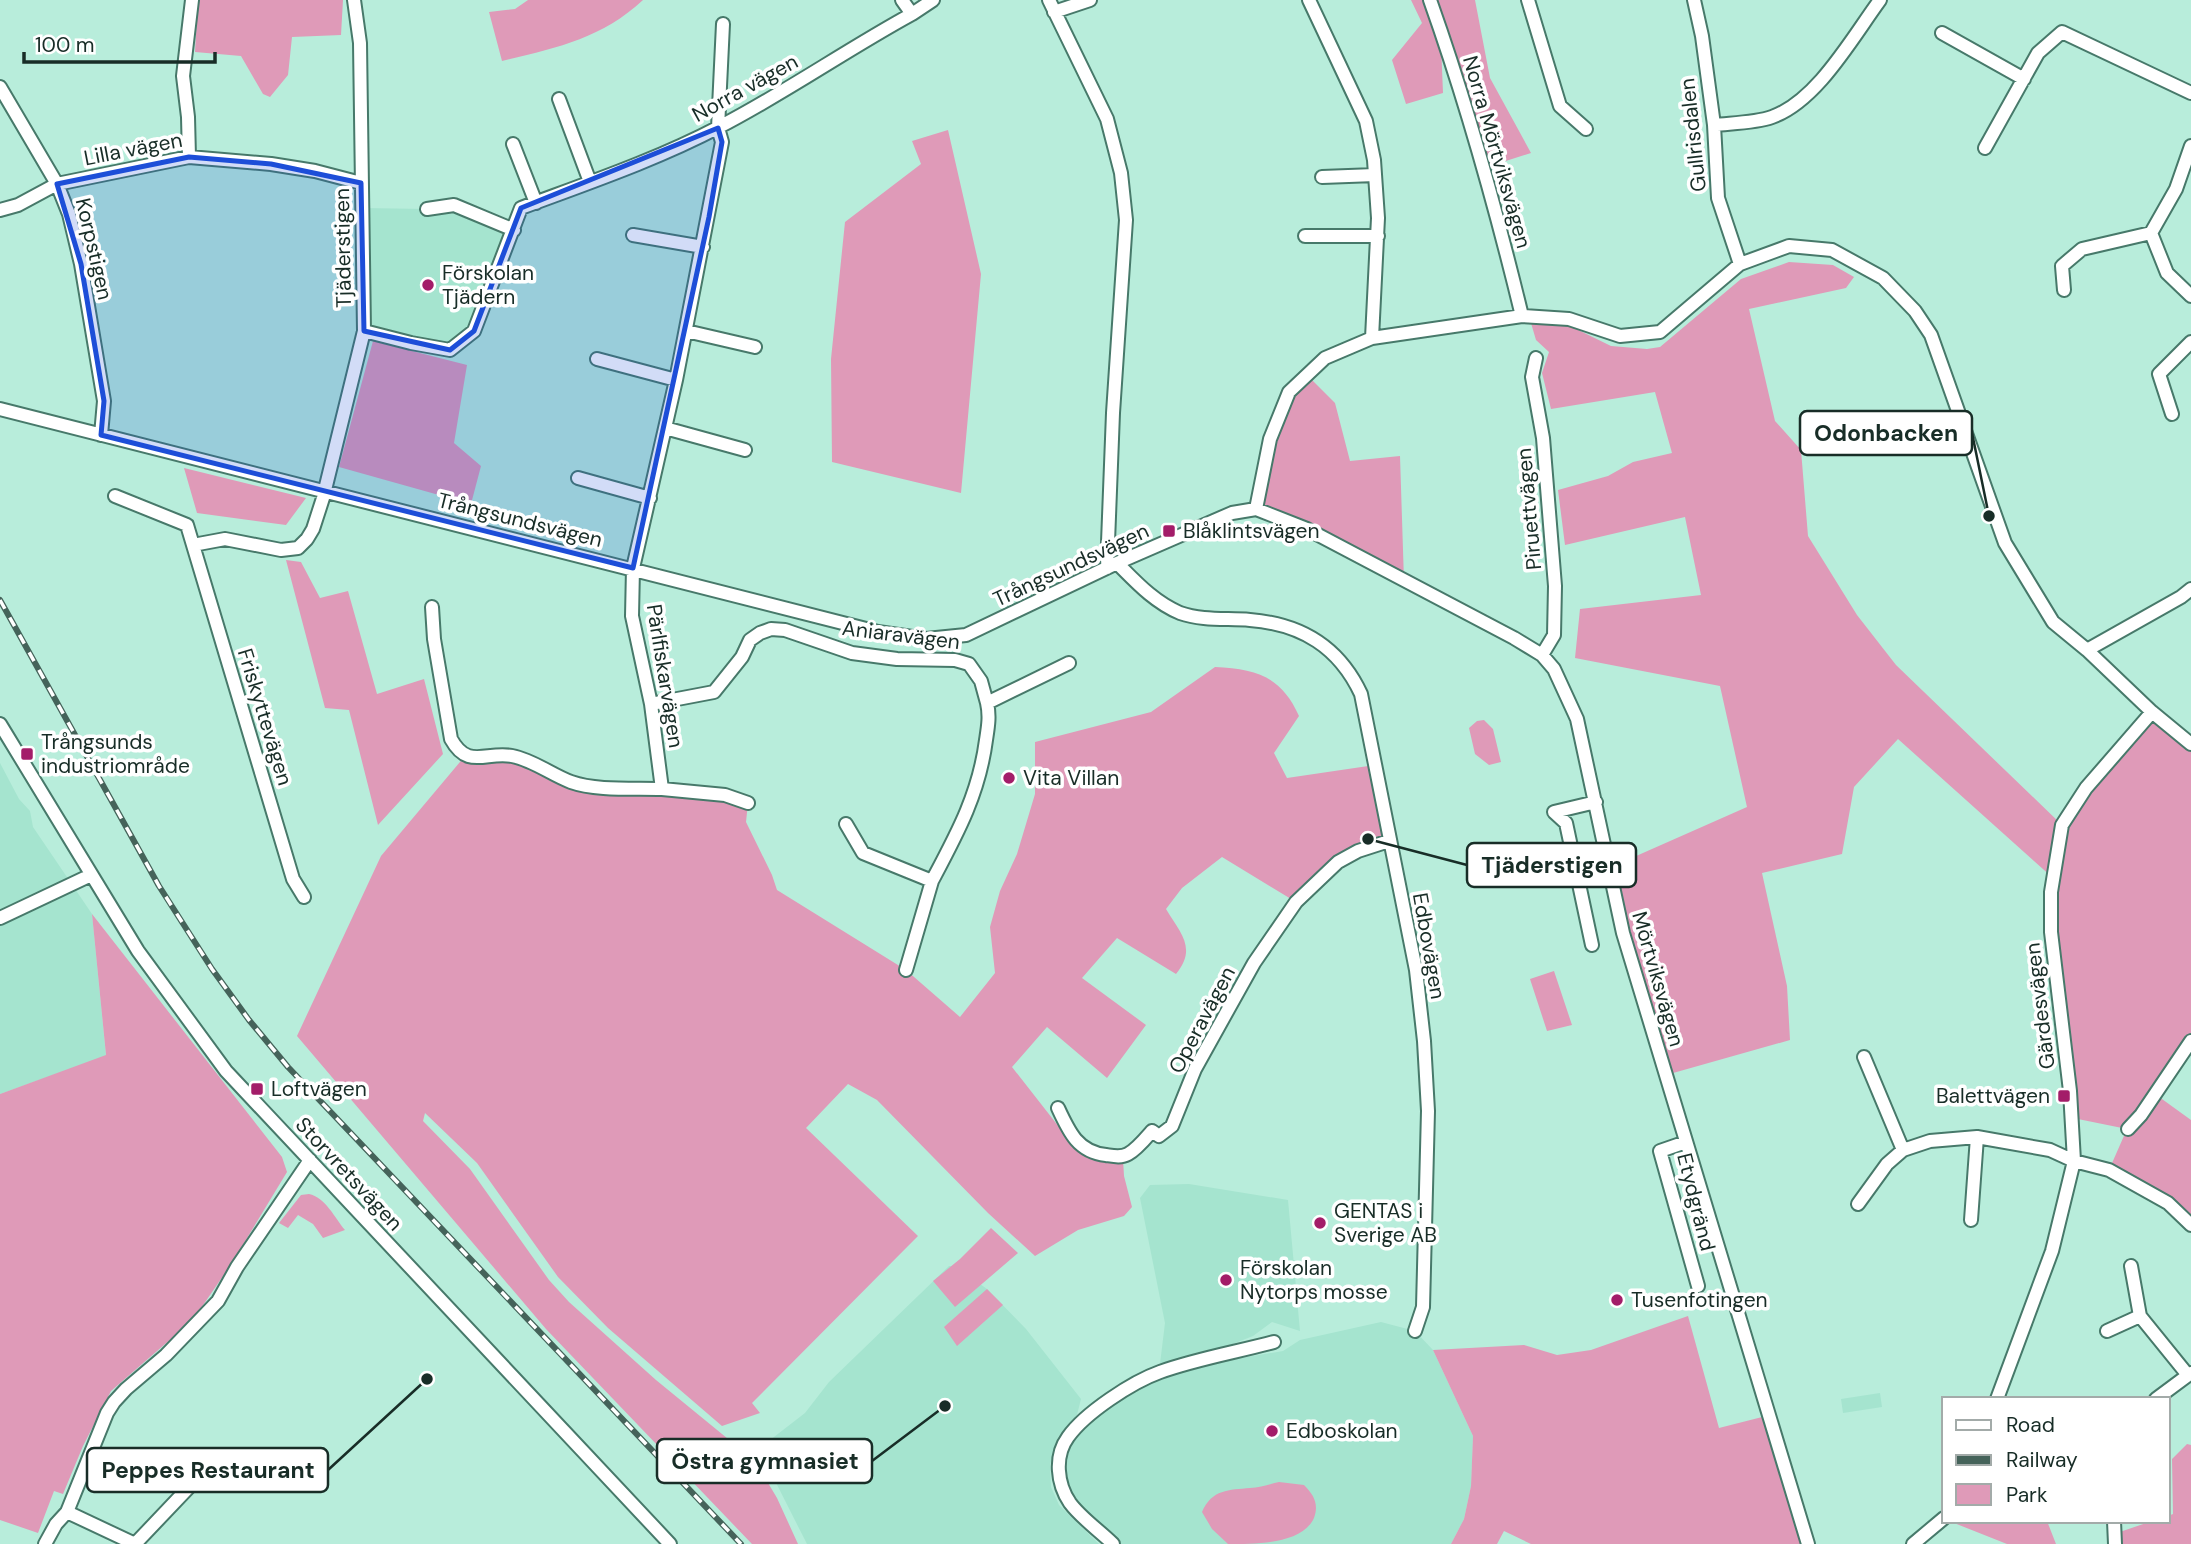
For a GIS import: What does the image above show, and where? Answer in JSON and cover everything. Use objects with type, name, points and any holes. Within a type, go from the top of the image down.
[{"type":"street","points":[[189,157],[183,76],[192,0]]},
{"type":"street","name":"Tjäderstigen","points":[[324,490],[364,331],[360,43],[354,0]]},
{"type":"street","points":[[902,0],[912,14]]},
{"type":"street","name":"Norra vägen","points":[[364,331],[450,350],[474,331],[522,208],[645,161],[718,128],[933,0]]},
{"type":"street","points":[[1090,0],[1052,6],[1107,120],[1121,173],[1126,220],[1113,414],[1112,566]]},
{"type":"street","points":[[1309,0],[1366,121],[1375,175],[1378,236],[1372,338]]},
{"type":"street","name":"Norra Mörtviksvägen","points":[[1430,0],[1457,75],[1494,201],[1522,316]]},
{"type":"street","points":[[1528,0],[1560,106],[1586,129]]},
{"type":"street","name":"Gullrisdalen","points":[[1694,0],[1702,36],[1714,125],[1718,198],[1740,264]]},
{"type":"street","points":[[1714,125],[1771,118],[1799,103],[1816,86],[1880,0]]},
{"type":"street","name":"Pärlfiskarvägen","points":[[662,789],[652,704],[632,616],[633,568],[666,428],[722,142],[718,128],[723,24]]},
{"type":"street","points":[[1985,148],[2038,53],[2062,32],[2191,93]]},
{"type":"street","points":[[1942,33],[2024,79]]},
{"type":"street","name":"Korpstigen","points":[[0,87],[57,184],[69,214],[81,264],[104,401],[101,435]]},
{"type":"street","points":[[559,99],[590,182]]},
{"type":"street","points":[[513,144],[536,202]]},
{"type":"street","points":[[2064,290],[2062,266],[2082,249],[2151,233],[2176,189],[2191,146]]},
{"type":"street","name":"Lilla vägen","points":[[0,210],[19,205],[57,184],[189,157],[271,164],[315,171],[361,183]]},
{"type":"street","points":[[1322,177],[1375,175]]},
{"type":"street","points":[[427,209],[454,205],[514,230]]},
{"type":"street","points":[[2151,233],[2167,273],[2191,296]]},
{"type":"street","points":[[633,235],[703,247]]},
{"type":"street","points":[[1305,236],[1378,236]]},
{"type":"street","points":[[1256,509],[1270,439],[1289,392],[1325,358],[1372,338],[1522,316],[1569,319],[1620,336],[1660,332],[1740,264],[1789,246],[1832,250],[1883,278],[1915,310],[1938,351],[2005,543],[2053,622],[2191,744]]},
{"type":"street","points":[[686,331],[755,347]]},
{"type":"street","points":[[2172,414],[2159,374],[2191,342]]},
{"type":"street","name":"Piruettvägen","points":[[1536,358],[1532,377],[1543,438],[1555,586],[1554,635],[1542,655]]},
{"type":"street","points":[[597,359],[676,380]]},
{"type":"street","name":"Trångsundsvägen","points":[[0,409],[877,632],[926,639],[966,635],[1232,513],[1256,509]]},
{"type":"street","points":[[666,428],[745,450]]},
{"type":"street","points":[[578,478],[650,498]]},
{"type":"street","points":[[193,545],[225,539],[281,550],[298,548],[313,528],[324,490]]},
{"type":"street","name":"Friskyttevägen","points":[[115,496],[187,525],[293,879],[304,897]]},
{"type":"street","name":"Mörtviksvägen","points":[[1256,509],[1307,529],[1514,638],[1542,655],[1554,669],[1577,719],[1623,933],[1808,1544]]},
{"type":"street","name":"Edbovägen","points":[[1112,566],[1158,601],[1181,613],[1201,618],[1251,620],[1285,627],[1316,640],[1342,661],[1351,672],[1361,694],[1416,970],[1424,1041],[1428,1111],[1423,1307],[1415,1331]]},
{"type":"street","points":[[2087,650],[2191,589]]},
{"type":"street","points":[[432,607],[434,639],[451,739],[456,748],[465,755],[471,758],[511,756],[584,786],[725,795],[748,803]]},
{"type":"street","name":"Aniaravägen","points":[[652,704],[714,692],[742,657],[750,640],[771,629],[852,653],[897,659],[955,660],[970,664],[981,681],[990,714],[982,767],[966,818],[932,881],[906,970]]},
{"type":"street","points":[[987,703],[1069,663]]},
{"type":"street","name":"Gärdesvägen","points":[[1998,1397],[2052,1251],[2074,1161],[2070,1091],[2051,932],[2051,892],[2062,825],[2086,788],[2152,712]]},
{"type":"street","name":"Storvretsvägen","points":[[0,724],[138,951],[226,1071],[670,1544]]},
{"type":"street","points":[[1592,945],[1566,822],[1554,812],[1596,802]]},
{"type":"street","points":[[846,824],[863,853],[932,881]]},
{"type":"street","name":"Operavägen","points":[[1058,1108],[1069,1132],[1082,1149],[1100,1155],[1127,1155],[1152,1131],[1159,1136],[1172,1126],[1195,1069],[1254,963],[1296,902],[1338,863],[1358,851],[1389,841]]},
{"type":"street","points":[[0,918],[91,875]]},
{"type":"street","points":[[2128,1129],[2141,1115],[2191,1041]]},
{"type":"street","points":[[1864,1057],[1903,1150]]},
{"type":"street","points":[[1971,1220],[1977,1138]]},
{"type":"street","points":[[1858,1204],[1888,1164],[1903,1150],[1930,1141],[1977,1138],[2050,1150],[2074,1161],[2109,1170],[2168,1202],[2191,1225]]},
{"type":"street","name":"Etydgränd","points":[[1686,1142],[1660,1151],[1698,1286]]},
{"type":"street","points":[[46,1544],[56,1524],[67,1512],[107,1413],[114,1402],[166,1356],[218,1301],[237,1267],[310,1160]]},
{"type":"street","points":[[2130,1266],[2140,1316],[2189,1373],[2159,1397]]},
{"type":"street","points":[[2107,1331],[2140,1316]]},
{"type":"street","points":[[1113,1544],[1071,1503],[1063,1487],[1059,1465],[1067,1438],[1100,1407],[1159,1372],[1274,1342]]},
{"type":"street","points":[[67,1512],[135,1544],[192,1484]]},
{"type":"street","points":[[1913,1544],[1942,1520]]},
{"type":"street","points":[[2113,1523],[2115,1544]]},
{"type":"highlighted area","points":[[718,128],[722,142],[709,217],[633,568],[101,435],[104,401],[81,264],[57,184],[189,157],[271,164],[361,183],[364,331],[450,350],[474,331],[521,208]]},
{"type":"shaded area","name":"Förskolan Tjädern","points":[[454,205],[514,230],[474,331],[450,350],[364,331],[362,208],[427,209]]},
{"type":"shaded area","points":[[0,763],[19,799],[30,811],[33,827],[92,914],[106,1056],[0,1094]]},
{"type":"shaded area","name":"Edboskolan","points":[[1189,1184],[1288,1200],[1300,1331],[1272,1322],[1253,1336],[1164,1371],[1283,1351],[1300,1340],[1381,1322],[1415,1331],[1433,1350],[1473,1436],[1471,1486],[1464,1519],[1451,1544],[1113,1544],[1071,1503],[1059,1465],[1078,1427],[1159,1372],[1165,1323],[1140,1198],[1150,1185]]},
{"type":"shaded area","points":[[949,1266],[955,1266],[987,1289],[1026,1329],[1081,1399],[1077,1415],[1058,1437],[1050,1465],[1051,1487],[1059,1505],[1099,1544],[807,1544],[767,1465],[756,1451],[805,1413],[829,1382]]},
{"type":"shaded area","points":[[1880,1393],[1882,1407],[1843,1413],[1841,1399]]},
{"type":"green space","points":[[198,0],[343,0],[341,35],[292,37],[288,75],[270,97],[263,94],[241,56],[195,52]]},
{"type":"green space","points":[[528,0],[643,0],[594,33],[559,46],[502,61],[489,12],[515,9]]},
{"type":"green space","points":[[1411,0],[1425,0],[1441,44],[1443,93],[1406,104],[1392,60],[1422,23]]},
{"type":"green space","points":[[1430,0],[1475,0],[1490,78],[1531,153],[1484,168]]},
{"type":"green space","points":[[948,130],[981,274],[961,493],[832,462],[831,359],[845,222],[921,164],[912,141]]},
{"type":"green space","points":[[1789,262],[1833,265],[1854,277],[1846,288],[1749,309],[1775,421],[1801,450],[1808,536],[1857,615],[1896,665],[2062,825],[2152,712],[2191,744],[2191,1041],[2155,1094],[2191,1120],[2191,1225],[2109,1170],[2127,1129],[2073,1118],[2051,932],[2053,878],[1898,739],[1854,787],[1842,854],[1762,873],[1787,986],[1790,1040],[1666,1075],[1609,868],[1747,807],[1720,686],[1575,658],[1580,609],[1701,595],[1685,517],[1565,545],[1558,490],[1608,476],[1633,462],[1672,453],[1655,392],[1551,409],[1542,373],[1549,352],[1536,340],[1531,323],[1568,325],[1611,346],[1647,349],[1660,347],[1741,279]]},
{"type":"green space","points":[[373,341],[467,365],[454,443],[481,466],[471,504],[339,467]]},
{"type":"green space","points":[[1307,375],[1335,403],[1350,461],[1400,456],[1404,581],[1256,509],[1289,392]]},
{"type":"green space","points":[[184,468],[306,498],[286,525],[197,513]]},
{"type":"green space","points":[[286,560],[301,562],[320,598],[348,591],[377,694],[424,679],[443,754],[378,825],[349,710],[325,708]]},
{"type":"green space","points":[[1215,667],[1243,670],[1266,677],[1292,702],[1299,716],[1274,753],[1287,778],[1375,765],[1389,841],[1358,851],[1296,902],[1222,857],[1182,888],[1166,909],[1181,934],[1186,949],[1182,965],[1176,974],[1117,938],[1082,978],[1146,1025],[1107,1078],[1047,1027],[1012,1067],[1077,1150],[1099,1158],[1123,1159],[1124,1176],[1132,1207],[1124,1216],[1078,1230],[1035,1256],[988,1213],[877,1100],[848,1084],[806,1128],[918,1236],[752,1403],[760,1413],[722,1426],[608,1328],[558,1277],[477,1163],[425,1113],[423,1121],[470,1169],[549,1280],[569,1302],[656,1380],[744,1452],[761,1471],[798,1544],[752,1544],[546,1329],[297,1036],[381,856],[465,756],[511,756],[570,782],[748,803],[746,822],[777,890],[906,970],[960,1017],[995,973],[990,927],[1000,891],[1017,854],[1035,794],[1035,742],[1151,712]]},
{"type":"green space","points":[[1484,720],[1493,729],[1501,762],[1489,765],[1475,754],[1469,728],[1477,721]]},
{"type":"green space","points":[[92,914],[282,1157],[287,1172],[232,1263],[199,1311],[187,1325],[111,1391],[83,1446],[63,1494],[54,1491],[38,1533],[0,1520],[0,1094],[106,1055]]},
{"type":"green space","points":[[1554,971],[1572,1025],[1547,1031],[1530,979]]},
{"type":"green space","points":[[309,1194],[325,1204],[345,1230],[323,1238],[313,1224],[298,1215],[288,1228],[279,1223],[301,1195]]},
{"type":"green space","points":[[991,1228],[1018,1253],[955,1307],[933,1281]]},
{"type":"green space","points":[[987,1289],[1003,1305],[957,1346],[944,1327]]},
{"type":"green space","points":[[1688,1316],[1719,1428],[1770,1415],[1808,1544],[1531,1544],[1504,1531],[1497,1544],[1451,1544],[1464,1519],[1471,1486],[1473,1436],[1433,1350],[1524,1345],[1557,1355],[1591,1350]]},
{"type":"green space","points":[[2187,1444],[2191,1445],[2191,1544],[2115,1544],[2114,1534],[2146,1523],[2170,1523],[2170,1515],[2173,1514],[2172,1459]]},
{"type":"green space","points":[[1279,1482],[1304,1485],[1316,1504],[1314,1518],[1308,1527],[1289,1538],[1265,1543],[1228,1544],[1212,1529],[1202,1512],[1211,1499],[1222,1492]]},
{"type":"green space","points":[[1954,1523],[2048,1523],[2056,1544],[2007,1544]]},
{"type":"railway","points":[[0,600],[159,886],[212,969],[249,1020],[288,1067],[741,1544]]},
{"type":"place","name":"Förskolan Tjädern","points":[[428,285]]},
{"type":"place","name":"Odonbacken","points":[[1989,516]]},
{"type":"place","name":"Blåklintsvägen","points":[[1169,531]]},
{"type":"place","name":"Trångsunds industriområde","points":[[27,754]]},
{"type":"place","name":"Vita Villan","points":[[1009,778]]},
{"type":"place","name":"Tjäderstigen","points":[[1368,839]]},
{"type":"place","name":"Loftvägen","points":[[257,1089]]},
{"type":"place","name":"Balettvägen","points":[[2064,1096]]},
{"type":"place","name":"GENTAS i Sverige AB","points":[[1320,1223]]},
{"type":"place","name":"Förskolan Nytorps mosse","points":[[1226,1280]]},
{"type":"place","name":"Tusenfotingen","points":[[1617,1300]]},
{"type":"place","name":"Peppes Restaurant","points":[[427,1379]]},
{"type":"place","name":"Östra gymnasiet","points":[[945,1406]]},
{"type":"place","name":"Edboskolan","points":[[1272,1431]]}]
